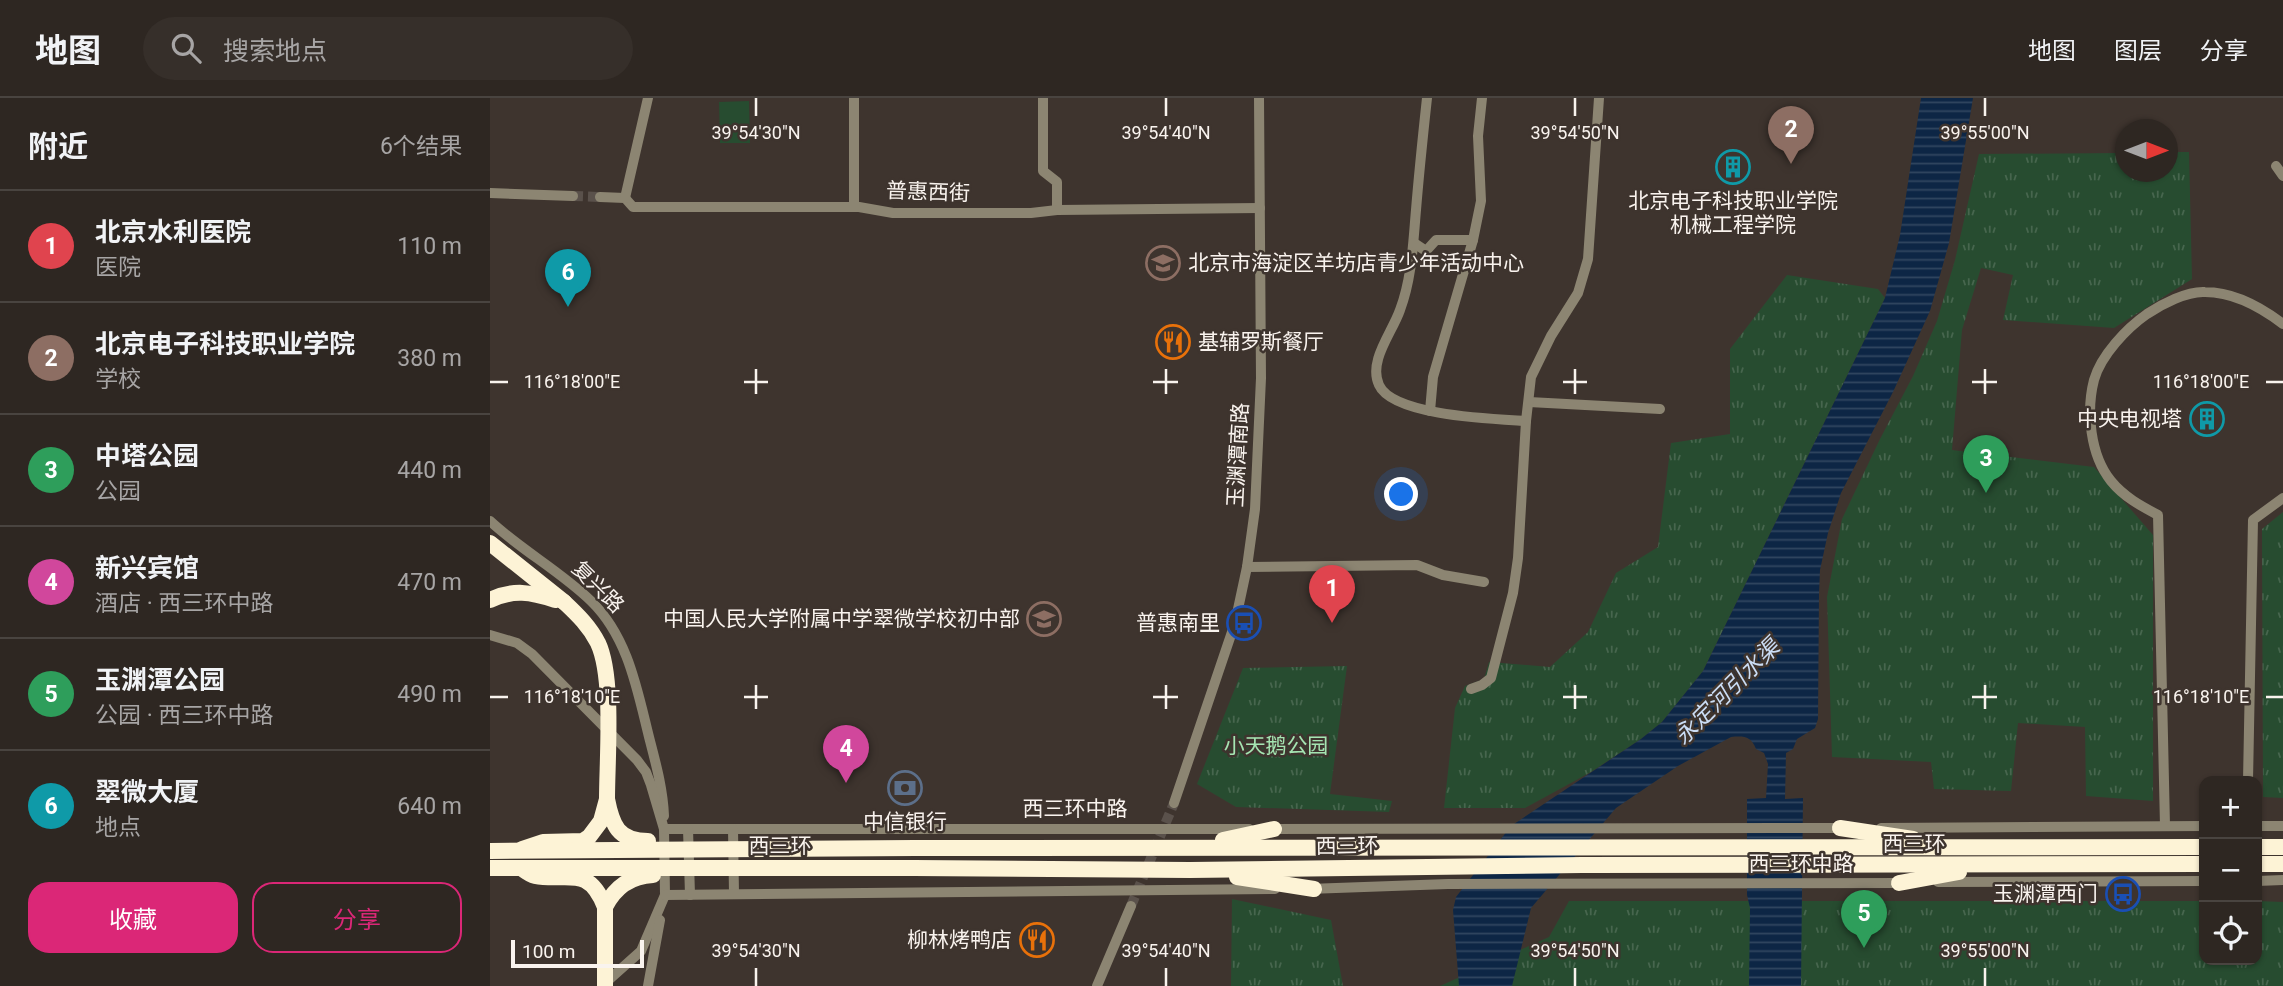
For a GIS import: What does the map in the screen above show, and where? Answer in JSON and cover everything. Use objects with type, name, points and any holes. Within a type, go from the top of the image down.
[{"type":"highway","points":[[490,544],[564,602],[586,623],[604,657],[607,686],[607,799],[612,823],[629,839],[672,841],[687,849]]},
{"type":"highway","points":[[490,600],[502,594],[520,592],[564,602]]},
{"type":"highway","points":[[603,986],[605,907],[601,895],[583,879],[576,877],[533,876],[519,859],[543,842],[583,841],[589,837],[601,821],[607,799]]},
{"type":"highway","points":[[1840,828],[1970,847]]},
{"type":"highway","points":[[1194,847],[1274,829]]},
{"type":"highway","name":"西三环","points":[[490,868],[519,859],[687,849],[2199,847]]},
{"type":"highway","points":[[2262,847],[2283,847]]},
{"type":"highway","name":"西三环","points":[[490,851],[519,859],[687,867],[1190,870],[1582,865],[2199,864]]},
{"type":"highway","points":[[2262,864],[2283,864]]},
{"type":"highway","points":[[1899,883],[2000,865]]},
{"type":"highway","points":[[605,907],[620,886],[631,879],[645,875],[675,874],[687,867]]},
{"type":"highway","points":[[1190,870],[1314,888]]},
{"type":"street","points":[[625,198],[648,98]]},
{"type":"street","points":[[854,98],[854,207]]},
{"type":"street","points":[[1043,98],[1043,171],[1057,182],[1058,210]]},
{"type":"street","name":"玉渊潭南路","points":[[1174,803],[1235,623],[1247,567],[1255,509],[1261,378],[1259,98]]},
{"type":"street","points":[[1427,98],[1414,243],[1401,309],[1375,371],[1379,387],[1390,399],[1430,411],[1525,421]]},
{"type":"street","points":[[1430,411],[1433,377],[1474,240],[1481,201],[1478,136],[1482,98]]},
{"type":"street","points":[[1471,689],[1491,678],[1513,593],[1518,558],[1525,421],[1531,377],[1551,336],[1578,293],[1588,259],[1599,98]]},
{"type":"street","points":[[1531,388],[1582,295],[1594,259],[1606,98]]},
{"type":"street","points":[[2276,166],[2283,176]]},
{"type":"street","points":[[490,193],[573,196]]},
{"type":"street","name":"普惠西街","points":[[600,197],[625,198],[633,207],[854,207],[893,213],[1260,208]]},
{"type":"street","points":[[1414,243],[1426,251],[1436,240],[1474,240]]},
{"type":"street","points":[[2165,827],[2158,515],[2131,500],[2121,491],[2111,481],[2096,455],[2090,420],[2094,378],[2113,345],[2131,325],[2165,302],[2204,291],[2228,296],[2263,309],[2283,324]]},
{"type":"street","points":[[1529,402],[1660,409]]},
{"type":"street","points":[[2248,776],[2253,520],[2283,498]]},
{"type":"street","name":"复兴路","points":[[490,521],[592,602],[616,634],[629,663],[664,797],[665,895]]},
{"type":"street","points":[[1247,567],[1417,565],[1443,575],[1484,582]]},
{"type":"street","points":[[490,635],[517,643],[532,654],[638,760],[646,772],[664,829]]},
{"type":"street","name":"西三环中路","points":[[664,829],[1631,830],[2199,826]]},
{"type":"street","points":[[2262,826],[2283,826]]},
{"type":"street","points":[[688,829],[690,895]]},
{"type":"street","points":[[733,829],[734,894]]},
{"type":"street","points":[[2262,881],[2283,880]]},
{"type":"street","name":"西三环中路","points":[[1314,888],[1448,884],[2199,881]]},
{"type":"street","points":[[665,895],[1314,888]]},
{"type":"street","points":[[603,986],[641,951],[665,895]]},
{"type":"street","points":[[648,986],[665,895]]},
{"type":"street","points":[[1097,986],[1131,906]]},
{"type":"green space","points":[[749,101],[750,143],[720,143],[719,102]]},
{"type":"green space","points":[[2178,152],[2189,152],[2192,279],[2114,328],[2003,320],[2013,275],[1981,268],[1962,330],[1952,450],[2094,467],[2153,535],[2153,801],[2086,796],[2085,727],[2018,723],[2011,791],[1934,789],[1931,762],[1832,757],[1827,597],[1842,519],[1913,376],[1937,321],[1955,260],[1979,154],[2115,153],[2115,182],[2178,182]]},
{"type":"green space","points":[[1787,275],[1878,289],[1885,298],[1703,671],[1662,722],[1641,739],[1591,772],[1525,808],[1444,808],[1455,708],[1465,686],[1484,679],[1489,662],[1550,667],[1588,632],[1616,573],[1658,547],[1671,443],[1730,434],[1730,349]]},
{"type":"green space","points":[[2283,512],[2283,798],[2263,797],[2262,529]]},
{"type":"green space","name":"小天鹅公园","points":[[1347,666],[1330,794],[1392,801],[1389,812],[1236,807],[1197,784],[1243,668]]},
{"type":"green space","points":[[1232,899],[1331,920],[1343,986],[1231,986]]},
{"type":"green space","points":[[1569,901],[2199,901],[2199,965],[2262,965],[2262,901],[2283,902],[2283,986],[1440,986],[1549,937]]},
{"type":"water","name":"永定河引水渠","points":[[1921,98],[1973,98],[1949,243],[1930,311],[1893,392],[1841,493],[1820,570],[1818,719],[1815,728],[1797,739],[1793,749],[1786,753],[1785,799],[1803,798],[1801,986],[1749,986],[1747,799],[1766,798],[1768,764],[1764,753],[1756,749],[1749,739],[1731,737],[1678,766],[1616,808],[1531,908],[1512,986],[1459,986],[1453,910],[1456,897],[1511,826],[1641,739],[1662,722],[1703,671],[1885,298],[1900,235]]},
{"type":"tunnel","points":[[573,196],[600,197]]},
{"type":"tunnel","points":[[1131,906],[1174,803]]},
{"type":"place","name":"北京电子科技职业学院","points":[[1791,164]]},
{"type":"place","name":"北京电子科技职业学院 机械工程学院","points":[[1733,167]]},
{"type":"place","name":"北京市海淀区羊坊店青少年活动中心","points":[[1163,263]]},
{"type":"place","name":"翠微大厦","points":[[568,307]]},
{"type":"place","name":"基辅罗斯餐厅","points":[[1173,342]]},
{"type":"place","name":"中央电视塔","points":[[2207,419]]},
{"type":"place","name":"中塔公园","points":[[1986,493]]},
{"type":"place","name":"中国人民大学附属中学翠微学校初中部","points":[[1044,619]]},
{"type":"place","name":"普惠南里","points":[[1244,623]]},
{"type":"place","name":"北京水利医院","points":[[1332,623]]},
{"type":"place","name":"新兴宾馆","points":[[846,783]]},
{"type":"place","name":"中信银行","points":[[905,788]]},
{"type":"place","name":"玉渊潭西门","points":[[2123,894]]},
{"type":"place","name":"柳林烤鸭店","points":[[1037,940]]},
{"type":"place","name":"玉渊潭公园","points":[[1864,948]]}]
